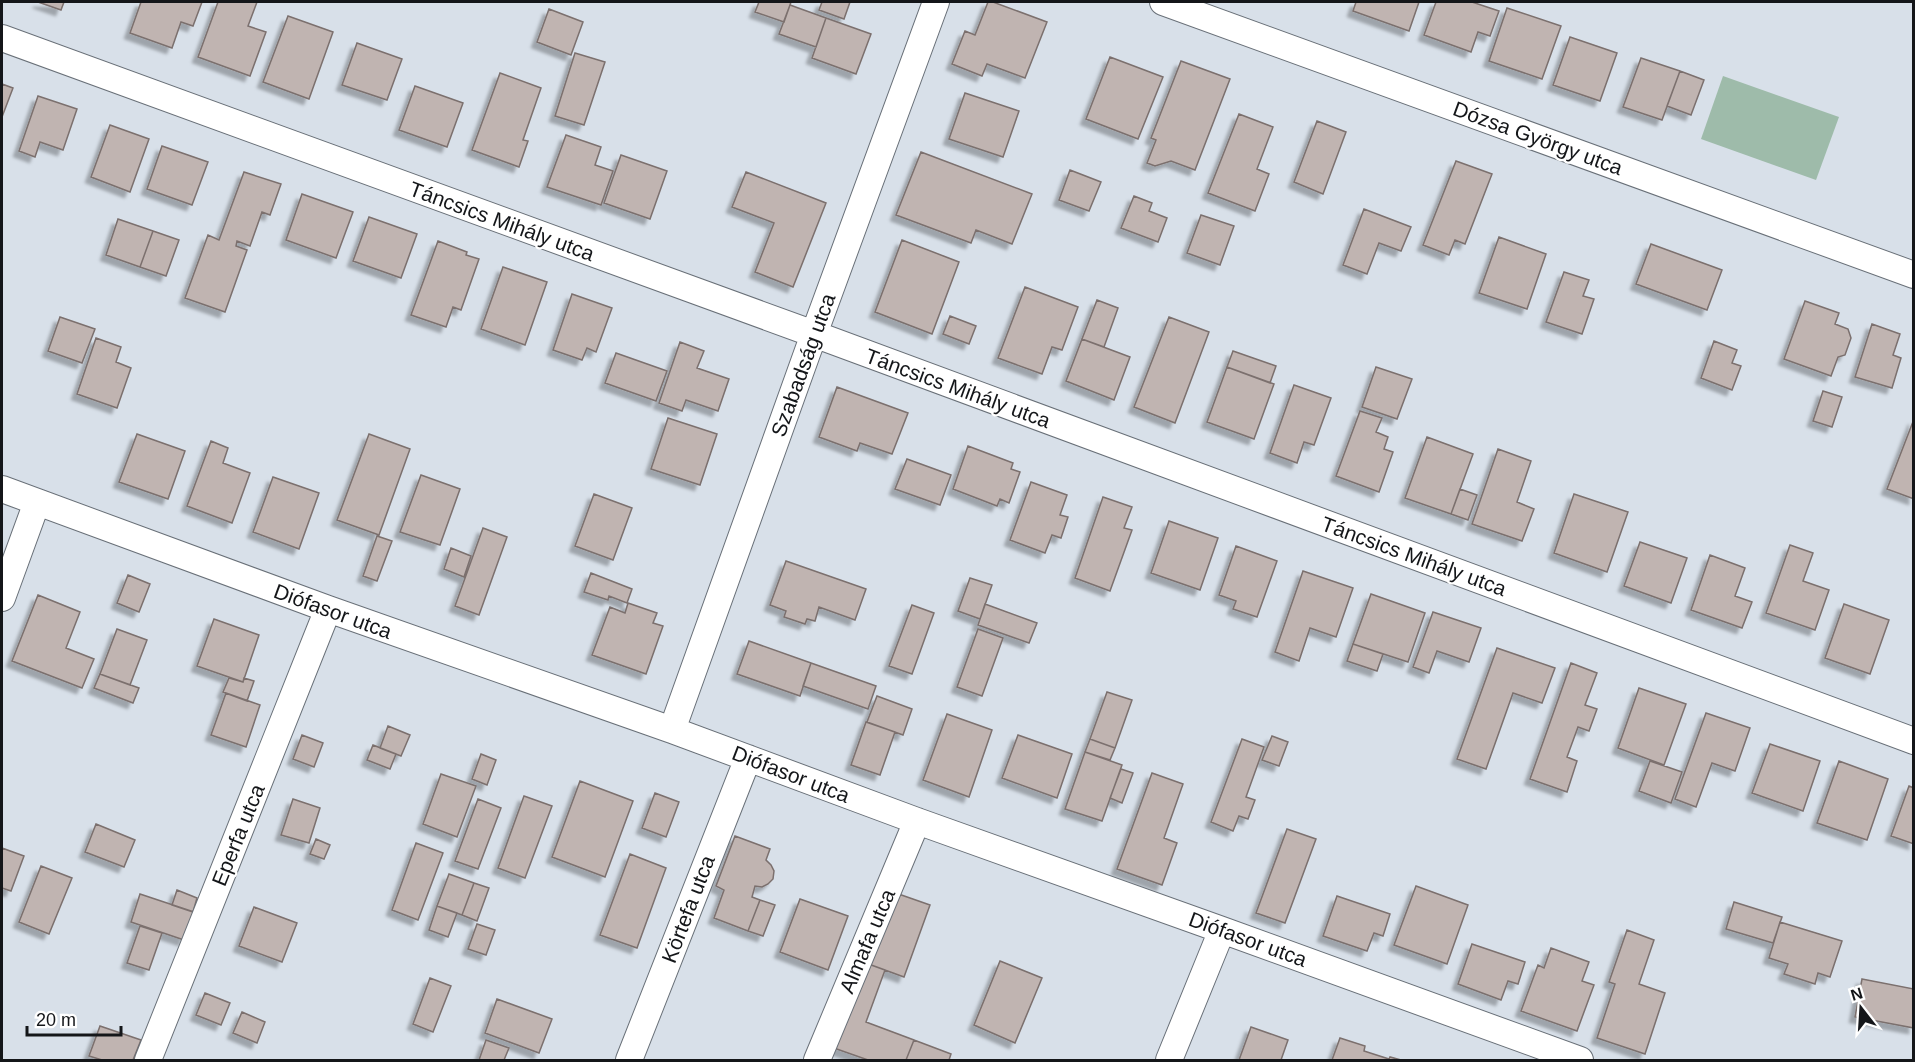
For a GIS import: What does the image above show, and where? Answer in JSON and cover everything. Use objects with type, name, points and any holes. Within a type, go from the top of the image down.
[{"type":"street","name":"Szabadság utca","points":[[672,730],[936,2]]},
{"type":"street","name":"Dózsa György utca","points":[[1163,2],[1914,275]]},
{"type":"street","name":"Táncsics Mihály utca","points":[[2,38],[814,334],[1914,741]]},
{"type":"street","name":"Diófasor utca","points":[[2,489],[328,609],[672,730],[916,821],[1222,930],[1553,1056],[1580,1060]]},
{"type":"street","points":[[2,598],[37,502]]},
{"type":"street","name":"Eperfa utca","points":[[148,1060],[328,609]]},
{"type":"street","name":"Körtefa utca","points":[[629,1060],[748,758]]},
{"type":"street","name":"Almafa utca","points":[[817,1060],[916,821]]},
{"type":"street","points":[[1169,1060],[1222,930]]},
{"type":"green space","points":[[1723,76],[1839,117],[1816,180],[1701,139]]},
{"type":"building","points":[[38,2],[64,2],[61,10]]},
{"type":"building","points":[[141,2],[202,2],[193,26],[181,22],[172,48],[130,33]]},
{"type":"building","points":[[218,2],[257,2],[248,26],[266,32],[250,76],[198,57]]},
{"type":"building","points":[[759,2],[791,2],[784,22],[755,12]]},
{"type":"building","points":[[822,2],[850,2],[844,19],[819,10]]},
{"type":"building","points":[[988,2],[1047,22],[1025,78],[987,64],[982,76],[952,64],[965,31],[975,35]]},
{"type":"building","points":[[1356,2],[1419,2],[1409,31],[1353,11]]},
{"type":"building","points":[[1436,2],[1472,2],[1499,11],[1490,36],[1478,32],[1471,52],[1424,35]]},
{"type":"building","points":[[790,5],[826,18],[816,47],[779,34]]},
{"type":"building","points":[[1507,8],[1561,26],[1542,79],[1489,61]]},
{"type":"building","points":[[549,9],[583,22],[571,55],[537,42]]},
{"type":"building","points":[[288,16],[333,32],[309,99],[263,82]]},
{"type":"building","points":[[826,18],[871,34],[856,74],[812,58]]},
{"type":"building","points":[[1570,37],[1617,53],[1600,101],[1553,85]]},
{"type":"building","points":[[357,43],[402,59],[387,100],[342,85]]},
{"type":"building","points":[[575,53],[605,62],[584,125],[555,116]]},
{"type":"building","points":[[1110,57],[1163,77],[1138,139],[1086,119]]},
{"type":"building","points":[[1641,58],[1680,71],[1662,120],[1623,107]]},
{"type":"building","points":[[1181,61],[1230,79],[1195,170],[1171,161],[1155,166],[1147,163],[1156,140],[1151,138]]},
{"type":"building","points":[[1680,71],[1704,80],[1691,115],[1667,106]]},
{"type":"building","points":[[500,73],[541,88],[523,140],[528,141],[519,167],[472,150]]},
{"type":"building","points":[[2,84],[13,88],[2,117]]},
{"type":"building","points":[[415,86],[463,103],[447,147],[399,130]]},
{"type":"building","points":[[965,93],[1019,111],[1003,157],[949,139]]},
{"type":"building","points":[[38,96],[77,109],[63,150],[40,142],[35,157],[19,151]]},
{"type":"building","points":[[1239,114],[1273,127],[1257,169],[1269,174],[1255,211],[1208,193]]},
{"type":"building","points":[[1317,121],[1346,132],[1323,194],[1294,182]]},
{"type":"building","points":[[110,125],[149,139],[130,192],[91,177]]},
{"type":"building","points":[[566,135],[601,147],[595,165],[613,171],[601,205],[547,187]]},
{"type":"building","points":[[162,146],[208,162],[192,205],[147,189]]},
{"type":"building","points":[[921,152],[1032,194],[1012,244],[976,230],[971,243],[896,215]]},
{"type":"building","points":[[621,155],[667,171],[650,219],[604,203]]},
{"type":"building","points":[[1456,161],[1492,174],[1465,244],[1455,240],[1449,255],[1423,245]]},
{"type":"building","points":[[1070,170],[1101,182],[1089,211],[1059,200]]},
{"type":"building","points":[[244,172],[281,184],[270,215],[262,212],[250,246],[237,241],[236,246],[247,250],[225,312],[185,298],[208,235],[219,240]]},
{"type":"building","points":[[746,172],[826,203],[793,287],[755,272],[774,223],[732,207]]},
{"type":"building","points":[[302,194],[353,212],[336,258],[286,240]]},
{"type":"building","points":[[1134,196],[1152,203],[1149,211],[1167,218],[1158,242],[1121,228]]},
{"type":"building","points":[[1364,209],[1411,227],[1401,251],[1379,243],[1367,274],[1343,265]]},
{"type":"building","points":[[1201,215],[1234,226],[1220,265],[1187,253]]},
{"type":"building","points":[[369,217],[417,234],[401,278],[353,261]]},
{"type":"building","points":[[118,219],[153,231],[140,267],[106,255]]},
{"type":"building","points":[[153,231],[179,240],[166,276],[140,267]]},
{"type":"building","points":[[1499,237],[1546,254],[1527,309],[1479,293]]},
{"type":"building","points":[[902,240],[959,262],[932,334],[875,312]]},
{"type":"building","points":[[438,241],[479,259],[461,310],[453,307],[446,327],[411,315]]},
{"type":"building","points":[[1651,244],[1722,270],[1707,310],[1636,284]]},
{"type":"building","points":[[503,267],[547,282],[525,345],[481,329]]},
{"type":"building","points":[[1564,272],[1589,280],[1583,296],[1594,299],[1582,334],[1546,322]]},
{"type":"building","points":[[1025,287],[1078,307],[1062,350],[1052,347],[1042,374],[998,358]]},
{"type":"building","points":[[572,294],[612,308],[596,352],[587,348],[582,360],[553,350]]},
{"type":"building","points":[[1097,300],[1118,308],[1104,347],[1082,339]]},
{"type":"building","points":[[1805,301],[1839,313],[1835,324],[1848,329],[1851,338],[1845,355],[1838,357],[1831,376],[1784,359]]},
{"type":"building","points":[[950,316],[976,326],[969,344],[943,334]]},
{"type":"building","points":[[60,317],[95,329],[82,363],[48,351]]},
{"type":"building","points":[[1169,317],[1209,332],[1175,423],[1134,407]]},
{"type":"building","points":[[1872,324],[1900,334],[1893,355],[1901,358],[1892,388],[1855,377]]},
{"type":"building","points":[[96,338],[121,347],[116,362],[131,368],[117,408],[77,394]]},
{"type":"building","points":[[1082,339],[1130,357],[1114,400],[1066,381]]},
{"type":"building","points":[[1714,341],[1737,350],[1732,363],[1741,366],[1732,390],[1701,378]]},
{"type":"building","points":[[680,342],[704,351],[697,368],[729,379],[718,411],[686,400],[682,411],[659,403]]},
{"type":"building","points":[[1233,351],[1276,366],[1270,383],[1227,367]]},
{"type":"building","points":[[616,353],[667,371],[656,401],[605,383]]},
{"type":"building","points":[[1227,367],[1274,384],[1254,439],[1207,422]]},
{"type":"building","points":[[1376,367],[1412,379],[1397,419],[1362,407]]},
{"type":"building","points":[[1294,385],[1331,398],[1314,445],[1304,442],[1297,463],[1270,453]]},
{"type":"building","points":[[837,387],[908,413],[892,454],[860,443],[857,451],[819,437]]},
{"type":"building","points":[[1823,391],[1842,397],[1832,427],[1813,421]]},
{"type":"building","points":[[1360,411],[1382,418],[1376,432],[1388,437],[1384,449],[1393,452],[1379,492],[1336,476]]},
{"type":"building","points":[[668,418],[717,434],[700,485],[651,469]]},
{"type":"building","points":[[1914,419],[1914,499],[1887,489]]},
{"type":"building","points":[[137,434],[185,451],[168,499],[119,482]]},
{"type":"building","points":[[369,434],[410,449],[379,535],[337,520]]},
{"type":"building","points":[[1427,437],[1473,454],[1451,514],[1405,498]]},
{"type":"building","points":[[211,441],[228,448],[223,463],[250,473],[232,523],[187,506]]},
{"type":"building","points":[[968,446],[1013,463],[1011,469],[1020,472],[1009,503],[1000,499],[997,506],[953,489]]},
{"type":"building","points":[[1498,449],[1531,461],[1517,502],[1534,509],[1522,541],[1472,524]]},
{"type":"building","points":[[907,459],[951,475],[940,505],[895,489]]},
{"type":"building","points":[[421,475],[460,489],[440,545],[400,532]]},
{"type":"building","points":[[273,477],[319,493],[299,549],[253,532]]},
{"type":"building","points":[[1031,482],[1067,495],[1060,515],[1068,517],[1061,538],[1052,535],[1045,553],[1010,540]]},
{"type":"building","points":[[1460,489],[1477,495],[1468,520],[1451,514]]},
{"type":"building","points":[[594,494],[632,508],[613,560],[575,546]]},
{"type":"building","points":[[1574,494],[1628,512],[1607,572],[1554,553]]},
{"type":"building","points":[[1103,497],[1132,507],[1124,528],[1132,530],[1110,591],[1075,578]]},
{"type":"building","points":[[1169,521],[1218,538],[1200,590],[1151,573]]},
{"type":"building","points":[[483,528],[507,537],[479,615],[455,606]]},
{"type":"building","points":[[377,536],[392,541],[377,581],[363,576]]},
{"type":"building","points":[[1640,542],[1687,558],[1671,603],[1624,586]]},
{"type":"building","points":[[1790,545],[1813,553],[1803,581],[1829,590],[1815,630],[1766,613]]},
{"type":"building","points":[[1236,546],[1277,561],[1257,617],[1233,609],[1236,601],[1219,595]]},
{"type":"building","points":[[451,548],[471,556],[464,577],[444,569]]},
{"type":"building","points":[[1710,555],[1745,568],[1735,596],[1752,602],[1742,628],[1691,610]]},
{"type":"building","points":[[786,561],[866,589],[855,620],[819,607],[815,621],[807,619],[805,624],[784,617],[786,611],[770,605]]},
{"type":"building","points":[[1303,571],[1353,588],[1336,637],[1310,628],[1299,661],[1275,652]]},
{"type":"building","points":[[591,573],[632,589],[627,603],[609,596],[608,600],[584,592]]},
{"type":"building","points":[[128,575],[150,584],[139,612],[117,603]]},
{"type":"building","points":[[970,578],[992,585],[980,619],[958,611]]},
{"type":"building","points":[[1371,594],[1425,613],[1408,662],[1353,644]]},
{"type":"building","points":[[38,595],[80,612],[66,648],[94,659],[82,688],[12,661]]},
{"type":"building","points":[[628,603],[657,613],[653,623],[663,626],[646,674],[592,655],[610,607],[625,613]]},
{"type":"building","points":[[985,604],[1037,623],[1029,643],[978,625]]},
{"type":"building","points":[[1844,604],[1889,620],[1870,674],[1825,658]]},
{"type":"building","points":[[912,605],[934,613],[912,674],[889,666]]},
{"type":"building","points":[[1433,612],[1481,628],[1469,662],[1437,651],[1429,673],[1413,667]]},
{"type":"building","points":[[214,619],[259,635],[243,682],[197,666]]},
{"type":"building","points":[[117,629],[147,640],[130,685],[100,674]]},
{"type":"building","points":[[978,629],[1003,638],[982,696],[957,687]]},
{"type":"building","points":[[749,641],[811,663],[800,696],[737,674]]},
{"type":"building","points":[[1353,644],[1383,654],[1377,671],[1347,661]]},
{"type":"building","points":[[1497,648],[1555,668],[1542,703],[1513,693],[1486,769],[1457,759]]},
{"type":"building","points":[[811,663],[876,686],[868,709],[803,686]]},
{"type":"building","points":[[1571,663],[1597,673],[1585,705],[1597,709],[1589,731],[1578,727],[1567,757],[1577,761],[1567,792],[1530,779]]},
{"type":"building","points":[[100,674],[139,688],[133,703],[94,688]]},
{"type":"building","points":[[229,678],[243,682],[244,678],[254,681],[247,701],[223,692]]},
{"type":"building","points":[[1639,688],[1686,704],[1664,765],[1618,748]]},
{"type":"building","points":[[1107,692],[1132,700],[1115,748],[1090,739]]},
{"type":"building","points":[[226,693],[260,705],[246,747],[211,735]]},
{"type":"building","points":[[877,696],[912,709],[903,735],[867,722]]},
{"type":"building","points":[[1706,713],[1750,728],[1735,771],[1712,763],[1696,807],[1675,799]]},
{"type":"building","points":[[947,714],[992,730],[969,797],[923,780]]},
{"type":"building","points":[[866,722],[895,732],[880,775],[851,765]]},
{"type":"building","points":[[388,726],[410,735],[401,756],[380,748]]},
{"type":"building","points":[[302,735],[323,743],[314,767],[293,759]]},
{"type":"building","points":[[1018,735],[1072,754],[1057,798],[1002,778]]},
{"type":"building","points":[[1272,736],[1288,742],[1279,766],[1262,760]]},
{"type":"building","points":[[1090,739],[1115,748],[1110,760],[1085,752]]},
{"type":"building","points":[[1242,739],[1264,747],[1246,797],[1255,800],[1248,819],[1239,816],[1233,831],[1211,822]]},
{"type":"building","points":[[1770,744],[1820,761],[1803,811],[1752,793]]},
{"type":"building","points":[[373,745],[396,754],[390,769],[367,760]]},
{"type":"building","points":[[1085,752],[1122,765],[1102,821],[1065,809]]},
{"type":"building","points":[[481,754],[496,760],[487,785],[472,779]]},
{"type":"building","points":[[1650,761],[1682,772],[1671,803],[1639,791]]},
{"type":"building","points":[[1839,761],[1888,779],[1867,840],[1817,823]]},
{"type":"building","points":[[1121,769],[1133,773],[1122,803],[1110,798]]},
{"type":"building","points":[[1152,773],[1183,784],[1164,838],[1177,843],[1162,885],[1117,869]]},
{"type":"building","points":[[441,774],[476,786],[457,837],[423,824]]},
{"type":"building","points":[[580,781],[633,801],[605,877],[552,857]]},
{"type":"building","points":[[1909,786],[1914,788],[1914,844],[1891,836]]},
{"type":"building","points":[[655,793],[679,802],[666,837],[642,828]]},
{"type":"building","points":[[524,796],[552,806],[525,878],[498,868]]},
{"type":"building","points":[[293,799],[320,808],[309,843],[281,835]]},
{"type":"building","points":[[478,799],[501,808],[478,869],[455,861]]},
{"type":"building","points":[[96,824],[135,840],[124,867],[85,852]]},
{"type":"building","points":[[1287,829],[1316,839],[1285,923],[1256,913]]},
{"type":"building","points":[[735,836],[770,849],[766,860],[774,871],[773,879],[768,884],[762,887],[755,886],[752,897],[760,900],[748,931],[714,918],[724,890],[716,886]]},
{"type":"building","points":[[316,839],[330,845],[324,859],[310,854]]},
{"type":"building","points":[[416,843],[443,853],[418,920],[392,910]]},
{"type":"building","points":[[2,848],[24,856],[11,891],[2,888]]},
{"type":"building","points":[[630,854],[666,868],[637,948],[600,935]]},
{"type":"building","points":[[41,866],[72,878],[49,934],[19,922]]},
{"type":"building","points":[[449,874],[474,883],[462,915],[437,906]]},
{"type":"building","points":[[474,883],[489,888],[477,921],[462,915]]},
{"type":"building","points":[[1416,886],[1468,905],[1447,964],[1394,945]]},
{"type":"building","points":[[177,890],[197,898],[193,912],[172,905]]},
{"type":"building","points":[[890,891],[930,905],[904,977],[863,962]]},
{"type":"building","points":[[140,894],[194,912],[184,940],[131,922]]},
{"type":"building","points":[[1337,896],[1390,914],[1383,936],[1374,933],[1367,951],[1323,936]]},
{"type":"building","points":[[800,899],[848,916],[828,970],[780,952]]},
{"type":"building","points":[[760,900],[775,905],[763,936],[748,931]]},
{"type":"building","points":[[1734,902],[1782,917],[1773,943],[1726,929]]},
{"type":"building","points":[[437,906],[457,913],[448,937],[429,930]]},
{"type":"building","points":[[254,907],[297,923],[282,962],[239,946]]},
{"type":"building","points":[[1780,922],[1842,941],[1830,977],[1818,973],[1815,984],[1784,974],[1788,964],[1769,958]]},
{"type":"building","points":[[477,924],[495,930],[486,955],[468,949]]},
{"type":"building","points":[[140,926],[162,933],[149,970],[127,963]]},
{"type":"building","points":[[1627,930],[1654,940],[1639,984],[1665,993],[1645,1054],[1597,1038],[1615,984],[1609,982]]},
{"type":"building","points":[[1472,944],[1525,962],[1518,984],[1508,981],[1501,1000],[1458,984]]},
{"type":"building","points":[[1551,948],[1589,962],[1582,981],[1594,985],[1577,1031],[1521,1011],[1538,965],[1544,968]]},
{"type":"building","points":[[1000,961],[1042,978],[1015,1043],[974,1025]]},
{"type":"building","points":[[863,962],[885,970],[866,1022],[914,1040],[906,1060],[868,1060],[831,1047]]},
{"type":"building","points":[[430,978],[451,986],[433,1032],[413,1024]]},
{"type":"building","points":[[1862,979],[1914,989],[1914,1028],[1855,1017]]},
{"type":"building","points":[[205,993],[230,1003],[221,1025],[196,1015]]},
{"type":"building","points":[[497,999],[552,1019],[539,1053],[485,1033]]},
{"type":"building","points":[[242,1012],[265,1022],[257,1043],[233,1033]]},
{"type":"building","points":[[100,1026],[141,1040],[133,1060],[102,1060],[89,1056]]},
{"type":"building","points":[[1251,1027],[1288,1040],[1281,1060],[1239,1060]]},
{"type":"building","points":[[1340,1038],[1365,1046],[1364,1051],[1389,1059],[1390,1057],[1401,1060],[1332,1060]]},
{"type":"building","points":[[486,1040],[509,1048],[504,1060],[479,1060]]},
{"type":"building","points":[[914,1040],[951,1054],[949,1060],[906,1060]]}]
